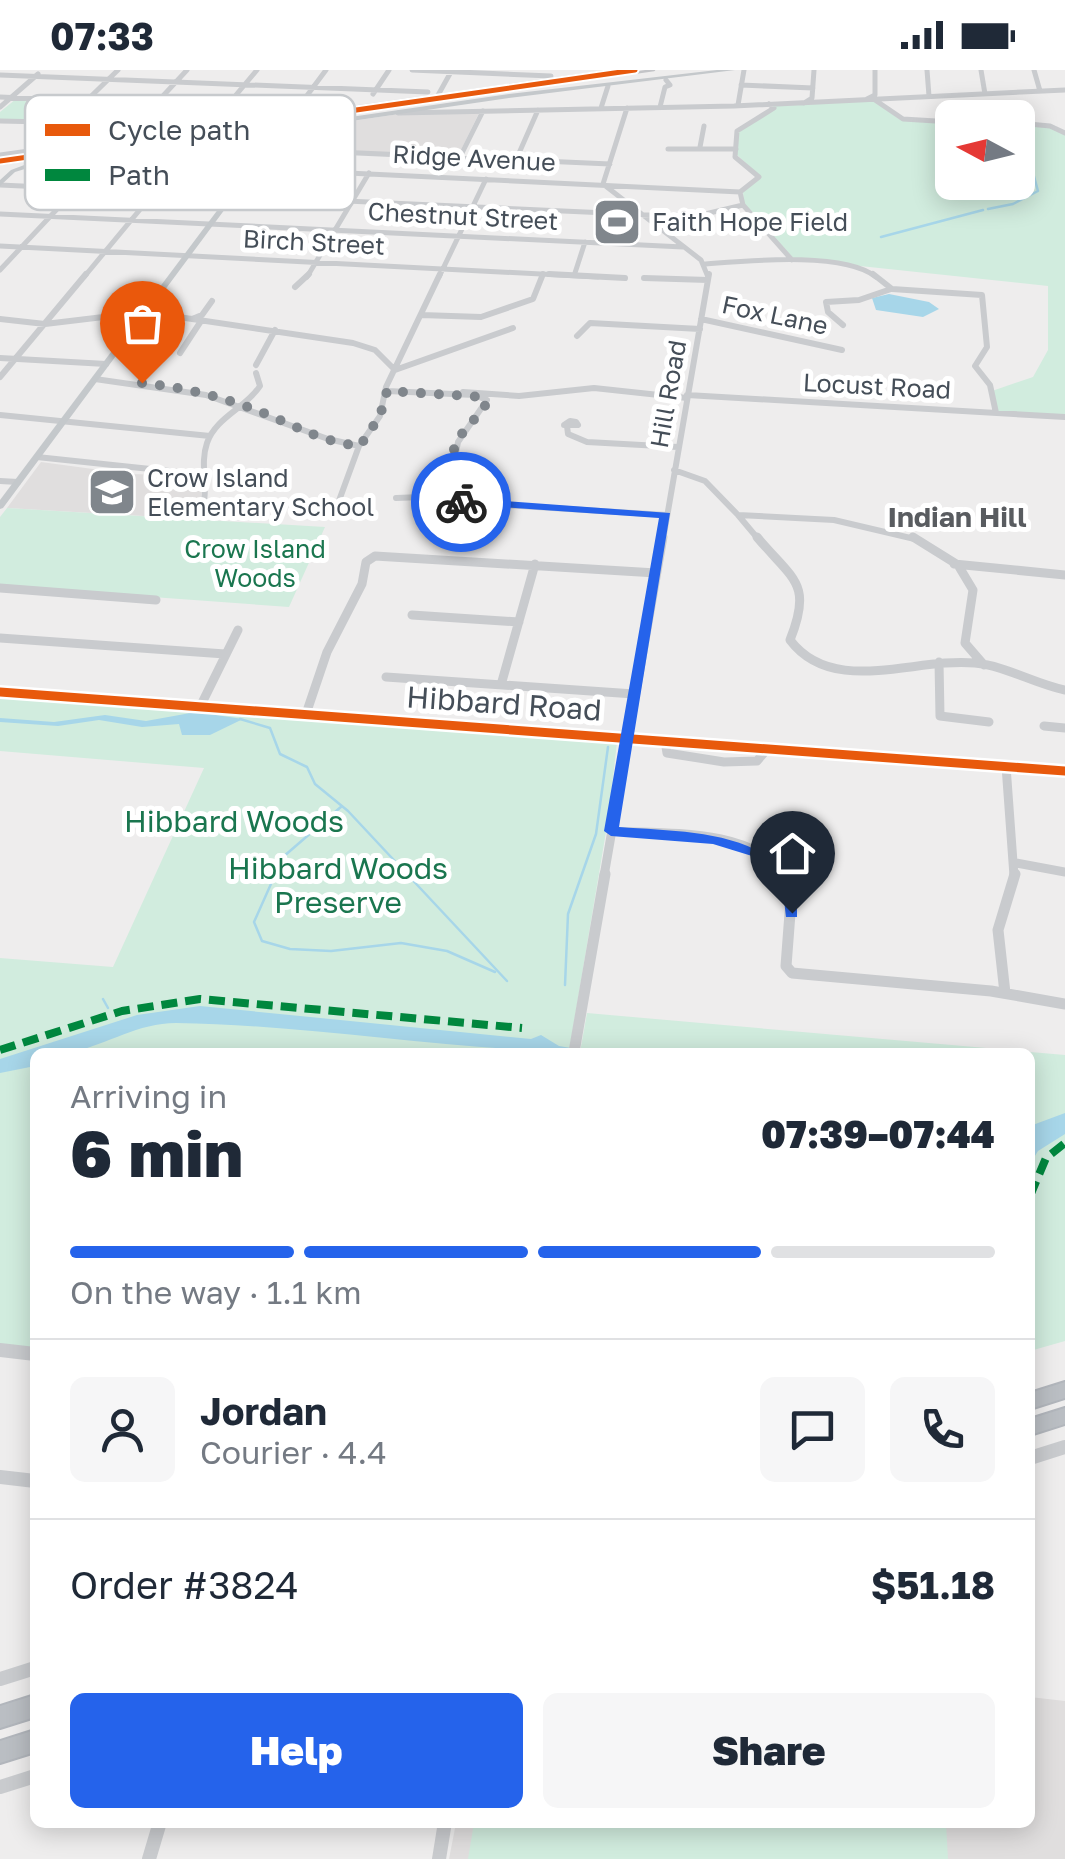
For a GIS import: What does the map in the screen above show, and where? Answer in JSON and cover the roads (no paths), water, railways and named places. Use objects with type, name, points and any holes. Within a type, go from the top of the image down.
[{"type":"highway","points":[[1035,1399],[1065,1390]]},
{"type":"highway","points":[[1035,1425],[1065,1416]]},
{"type":"highway","points":[[0,1716],[30,1707]]},
{"type":"highway","points":[[0,1752],[30,1743]]},
{"type":"main road","points":[[355,119],[731,70],[744,72]]},
{"type":"main road","points":[[0,184],[25,168]]},
{"type":"main road","points":[[0,506],[222,210]]},
{"type":"street","points":[[0,107],[42,70]]},
{"type":"street","points":[[92,95],[118,70]]},
{"type":"street","points":[[164,95],[188,70]]},
{"type":"street","points":[[236,95],[257,70]]},
{"type":"street","points":[[308,95],[326,70]]},
{"type":"street","points":[[366,106],[389,70]]},
{"type":"street","points":[[412,70],[576,74]]},
{"type":"street","points":[[355,108],[623,70]]},
{"type":"street","points":[[805,70],[814,71],[812,99]]},
{"type":"street","points":[[875,70],[875,97]]},
{"type":"street","points":[[927,70],[929,96]]},
{"type":"street","points":[[981,70],[985,94]]},
{"type":"street","points":[[1034,70],[1040,91]]},
{"type":"street","points":[[438,95],[451,71]]},
{"type":"street","points":[[506,87],[514,72]]},
{"type":"street","points":[[738,106],[744,72]]},
{"type":"street","points":[[0,75],[438,95]]},
{"type":"street","points":[[660,107],[665,87],[670,84],[666,80]]},
{"type":"street","points":[[741,84],[813,88]]},
{"type":"street","points":[[601,108],[608,86]]},
{"type":"street","points":[[398,112],[738,106],[1065,90]]},
{"type":"street","points":[[0,97],[25,99]]},
{"type":"street","points":[[875,97],[904,119],[935,121]]},
{"type":"street","points":[[804,103],[812,99],[827,102]]},
{"type":"street","points":[[769,104],[774,108],[737,131],[737,162],[759,177],[740,192],[743,205],[792,260]]},
{"type":"street","points":[[627,108],[604,184],[704,264],[792,260],[865,270],[892,289]]},
{"type":"street","points":[[412,110],[441,112]]},
{"type":"street","points":[[516,160],[538,110]]},
{"type":"street","points":[[460,157],[483,111]]},
{"type":"street","points":[[0,121],[25,121]]},
{"type":"street","points":[[1035,124],[1065,133]]},
{"type":"street","points":[[700,147],[704,126]]},
{"type":"street","points":[[668,148],[736,149]]},
{"type":"street","points":[[0,155],[25,152]]},
{"type":"street","points":[[355,152],[610,164]]},
{"type":"street","name":"Ridge Avenue","points":[[355,173],[740,192]]},
{"type":"street","points":[[355,196],[369,174]]},
{"type":"street","points":[[332,517],[360,446],[380,416],[394,370],[486,179]]},
{"type":"street","points":[[0,184],[25,185]]},
{"type":"street","points":[[355,201],[642,215],[698,214],[743,205]]},
{"type":"street","points":[[0,270],[57,210]]},
{"type":"street","points":[[0,376],[139,210]]},
{"type":"street","points":[[295,287],[346,210]]},
{"type":"street","name":"Chestnut Street","points":[[0,214],[684,247]]},
{"type":"street","points":[[574,276],[585,242]]},
{"type":"street","name":"Birch Street","points":[[0,246],[625,278]]},
{"type":"street","name":"Hill Road","points":[[575,1048],[702,319],[708,280],[704,264]]},
{"type":"street","points":[[420,315],[490,315],[533,299],[542,274]]},
{"type":"street","points":[[644,278],[708,280]]},
{"type":"street","points":[[843,325],[828,312],[826,302],[859,300],[892,289],[985,297],[987,347],[975,366],[990,385],[996,413]]},
{"type":"street","points":[[180,353],[212,300]]},
{"type":"street","points":[[0,319],[45,324],[145,312],[274,330],[375,350],[394,370]]},
{"type":"street","name":"Fox Lane","points":[[702,319],[752,336],[815,342],[842,350]]},
{"type":"street","points":[[578,336],[590,323],[700,329]]},
{"type":"street","points":[[394,370],[512,328]]},
{"type":"street","points":[[202,513],[208,496],[204,458],[210,436],[258,390],[256,369],[274,330]]},
{"type":"street","points":[[0,358],[106,364]]},
{"type":"street","points":[[95,379],[169,387],[242,405],[310,436],[360,446]]},
{"type":"street","name":"Locust Road","points":[[464,392],[519,396],[594,388],[1065,418]]},
{"type":"street","points":[[387,391],[474,395],[487,400],[457,442],[453,454],[456,482],[448,496]]},
{"type":"street","points":[[0,415],[210,436]]},
{"type":"street","points":[[567,426],[568,434],[588,442],[678,446]]},
{"type":"street","points":[[37,457],[207,475]]},
{"type":"street","points":[[674,470],[705,481],[801,590],[803,612],[790,640],[801,656],[823,668],[851,672],[939,662],[984,665],[1065,690]]},
{"type":"street","points":[[0,481],[18,482]]},
{"type":"street","points":[[396,498],[448,496],[470,503],[666,515]]},
{"type":"street","points":[[738,515],[894,528],[919,538],[967,578],[974,596],[965,643],[984,665]]},
{"type":"street","points":[[306,714],[327,652],[362,584],[366,562],[384,554],[656,573]]},
{"type":"street","points":[[501,685],[535,564]]},
{"type":"street","points":[[953,564],[1065,575]]},
{"type":"street","points":[[0,588],[156,600]]},
{"type":"street","points":[[412,615],[519,622]]},
{"type":"street","points":[[200,706],[238,630]]},
{"type":"street","points":[[0,638],[225,654]]},
{"type":"street","points":[[939,662],[940,716],[990,722]]},
{"type":"street","points":[[386,677],[634,694]]},
{"type":"street","name":"Hibbard Road","points":[[0,692],[1065,770]]},
{"type":"street","points":[[1044,726],[1065,728]]},
{"type":"street","points":[[665,741],[667,753],[724,762],[757,761],[768,748]]},
{"type":"street","points":[[1005,993],[998,930],[1016,883],[1006,766]]},
{"type":"street","points":[[611,831],[724,842],[772,862],[792,888],[786,966],[792,973],[1005,993],[1065,1004]]},
{"type":"street","points":[[1016,863],[1065,872]]},
{"type":"street","points":[[0,1350],[30,1353]]},
{"type":"street","points":[[1035,1456],[1065,1447]]},
{"type":"street","points":[[0,1477],[30,1480]]},
{"type":"street","points":[[0,1679],[30,1670]]},
{"type":"street","points":[[0,1787],[30,1778]]},
{"type":"street","points":[[149,1859],[158,1828]]},
{"type":"street","points":[[439,1859],[444,1828]]},
{"type":"water","points":[[889,294],[929,302],[939,309],[923,317],[876,310],[872,298]]},
{"type":"water","points":[[196,712],[243,719],[210,735],[182,735],[179,724],[142,727],[99,720],[58,726],[0,722],[0,718],[54,722],[105,715],[146,721]]},
{"type":"water","points":[[200,1006],[531,1039],[541,1035],[571,1048],[490,1048],[281,1028],[176,1023],[149,1026],[86,1048],[34,1048],[137,1015]]},
{"type":"water","points":[[30,1049],[30,1067],[0,1073],[0,1059]]},
{"type":"water","points":[[1065,1113],[1065,1134],[1035,1156],[1035,1124]]},
{"type":"waterway","points":[[1035,180],[1035,193]]},
{"type":"waterway","points":[[988,209],[1021,200]]},
{"type":"waterway","points":[[881,237],[983,210]]},
{"type":"waterway","points":[[240,719],[270,728],[280,754],[307,767],[315,784],[342,806]]},
{"type":"waterway","points":[[565,985],[568,914],[596,834],[608,747]]},
{"type":"waterway","points":[[342,806],[507,981]]},
{"type":"waterway","points":[[342,806],[283,857],[254,922],[262,941],[290,949],[331,951],[401,943],[447,951],[495,972]]},
{"type":"waterway","points":[[103,999],[108,1008]]},
{"type":"railway","points":[[355,113],[654,70]]},
{"type":"railway","points":[[0,164],[25,160]]},
{"type":"place","name":"Faith Hope Field","points":[[617,222]]},
{"type":"place","name":"Crow Island Elementary School","points":[[112,492]]},
{"type":"district","name":"Indian Hill","points":[[957,517]]},
{"type":"park label","name":"Crow Island Woods","points":[[255,564]]},
{"type":"park label","name":"Hibbard Woods","points":[[234,822]]},
{"type":"park label","name":"Hibbard Woods Preserve","points":[[338,886]]}]
